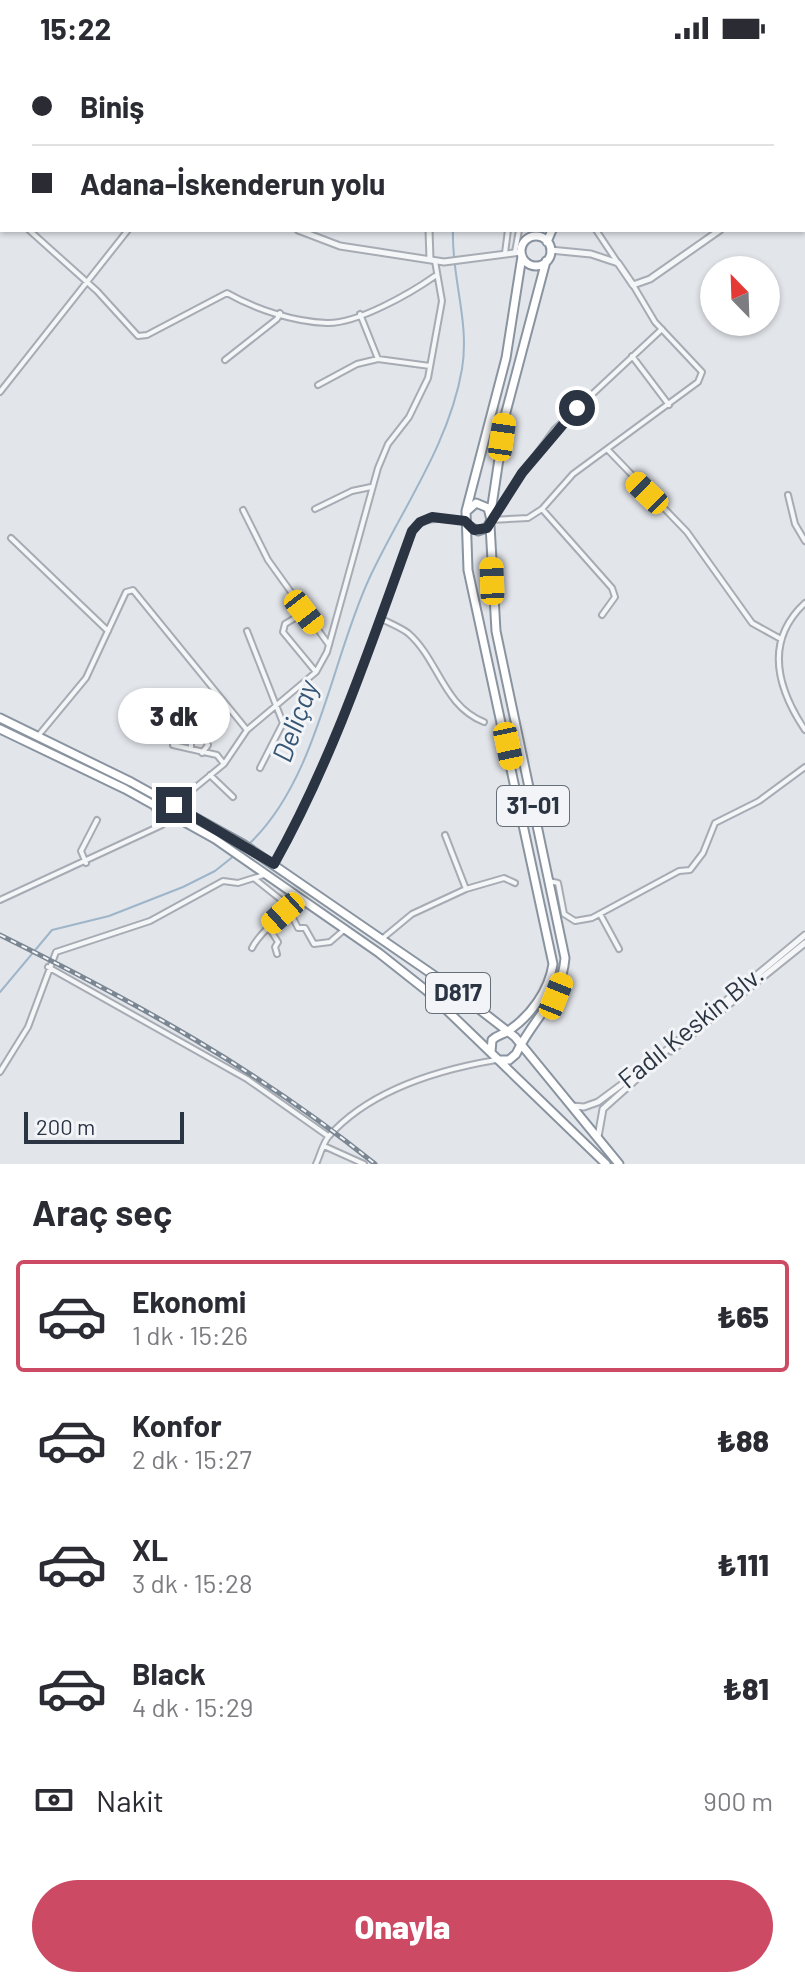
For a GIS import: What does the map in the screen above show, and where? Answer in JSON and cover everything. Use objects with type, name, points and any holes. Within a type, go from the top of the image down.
[{"type":"highway","points":[[527,232],[519,253],[534,265],[546,261],[552,232]]},
{"type":"highway","points":[[525,240],[537,236],[549,246]]},
{"type":"highway","name":"31-01","points":[[491,1053],[492,1040],[507,1032],[545,991],[553,964],[468,570],[466,519],[472,475],[506,358],[519,253]]},
{"type":"highway","name":"31-01","points":[[499,1060],[509,1060],[556,996],[563,978],[565,958],[496,631],[491,518],[506,412],[546,261]]},
{"type":"highway","points":[[480,503],[491,518],[478,531],[466,519],[471,505],[480,503]]},
{"type":"highway","name":"D817","points":[[0,718],[221,831],[383,938],[507,1032],[619,1164]]},
{"type":"highway","name":"D817","points":[[0,729],[215,839],[260,867],[427,991],[606,1164]]},
{"type":"street","points":[[31,232],[88,283],[138,336],[147,335],[227,293],[257,308],[328,323],[401,297],[435,276]]},
{"type":"street","points":[[0,392],[126,232]]},
{"type":"street","points":[[303,232],[340,246],[444,262],[519,253],[519,232]]},
{"type":"street","points":[[174,805],[224,764],[247,730],[316,672],[329,645],[388,444],[409,417],[428,378],[442,301],[429,232]]},
{"type":"street","points":[[505,253],[508,232]]},
{"type":"street","points":[[491,518],[528,518],[542,509],[573,474],[669,405],[698,382],[702,372],[662,329],[597,232]]},
{"type":"street","points":[[633,285],[650,279],[717,232]]},
{"type":"street","points":[[549,246],[618,263]]},
{"type":"street","points":[[225,360],[277,319],[280,313]]},
{"type":"street","points":[[360,314],[378,359]]},
{"type":"street","points":[[491,518],[554,430],[662,329]]},
{"type":"street","points":[[632,356],[669,405]]},
{"type":"street","points":[[318,385],[357,364],[378,359],[430,366]]},
{"type":"street","points":[[607,450],[687,532],[752,623],[779,638]]},
{"type":"street","points":[[315,509],[352,491],[373,487]]},
{"type":"street","points":[[788,495],[795,524],[805,541]]},
{"type":"street","points":[[542,509],[612,588],[615,597],[602,615]]},
{"type":"street","points":[[243,510],[268,560],[329,645]]},
{"type":"street","points":[[274,864],[305,809],[412,531],[420,522],[432,517],[466,519]]},
{"type":"street","points":[[11,538],[108,631]]},
{"type":"street","points":[[38,737],[86,678],[126,592],[133,590],[247,730]]},
{"type":"street","points":[[805,603],[793,614],[779,638],[780,671],[786,695],[805,730]]},
{"type":"street","points":[[304,612],[285,624],[283,632],[316,672]]},
{"type":"street","points":[[380,618],[407,633],[454,702],[467,715],[484,722]]},
{"type":"street","points":[[247,631],[275,707],[282,713],[283,723],[260,768]]},
{"type":"street","points":[[191,736],[191,748]]},
{"type":"street","points":[[202,753],[208,745],[205,739]]},
{"type":"street","points":[[173,745],[217,755],[224,764]]},
{"type":"street","points":[[549,881],[558,883],[564,914],[575,921],[600,914],[679,871],[690,870],[703,853],[715,823],[759,801],[805,767]]},
{"type":"street","points":[[210,775],[233,797]]},
{"type":"street","points":[[0,900],[86,863],[162,825],[154,807]]},
{"type":"street","points":[[86,863],[81,851],[97,820]]},
{"type":"street","points":[[445,835],[466,889]]},
{"type":"street","points":[[0,1072],[28,1027],[56,952],[150,921],[223,881],[238,883],[269,874]]},
{"type":"street","points":[[383,938],[412,914],[466,889],[504,878],[515,883]]},
{"type":"street","points":[[255,879],[285,903],[298,928],[305,928],[314,944],[330,942],[345,929]]},
{"type":"street","points":[[252,948],[268,926],[283,913],[285,903]]},
{"type":"street","points":[[600,914],[619,949]]},
{"type":"street","points":[[268,926],[278,942],[275,947],[277,954]]},
{"type":"street","name":"Fadıl Keskin Blv.","points":[[572,1106],[584,1107],[609,1094],[805,935]]},
{"type":"street","name":"Fadıl Keskin Blv.","points":[[598,1137],[603,1109],[615,1096],[805,943]]},
{"type":"street","points":[[48,967],[247,1079],[328,1136]]},
{"type":"street","points":[[316,1164],[328,1136],[351,1117],[411,1081],[499,1060]]},
{"type":"street","points":[[324,1146],[364,1164]]},
{"type":"waterway","name":"Deliçay","points":[[250,843],[273,817],[292,786],[307,753],[369,579],[423,477],[456,397],[462,369],[464,334],[453,232]]},
{"type":"waterway","name":"Deliçay","points":[[0,992],[52,930],[109,916],[183,887],[215,871],[245,847]]},
{"type":"railway","points":[[0,935],[194,1039],[286,1098],[375,1164]]},
{"type":"route","points":[[174,805],[274,864],[305,809],[326,760],[412,531],[420,522],[432,517],[465,521],[470,528],[478,531],[487,528],[492,516],[554,430],[577,408]]}]
